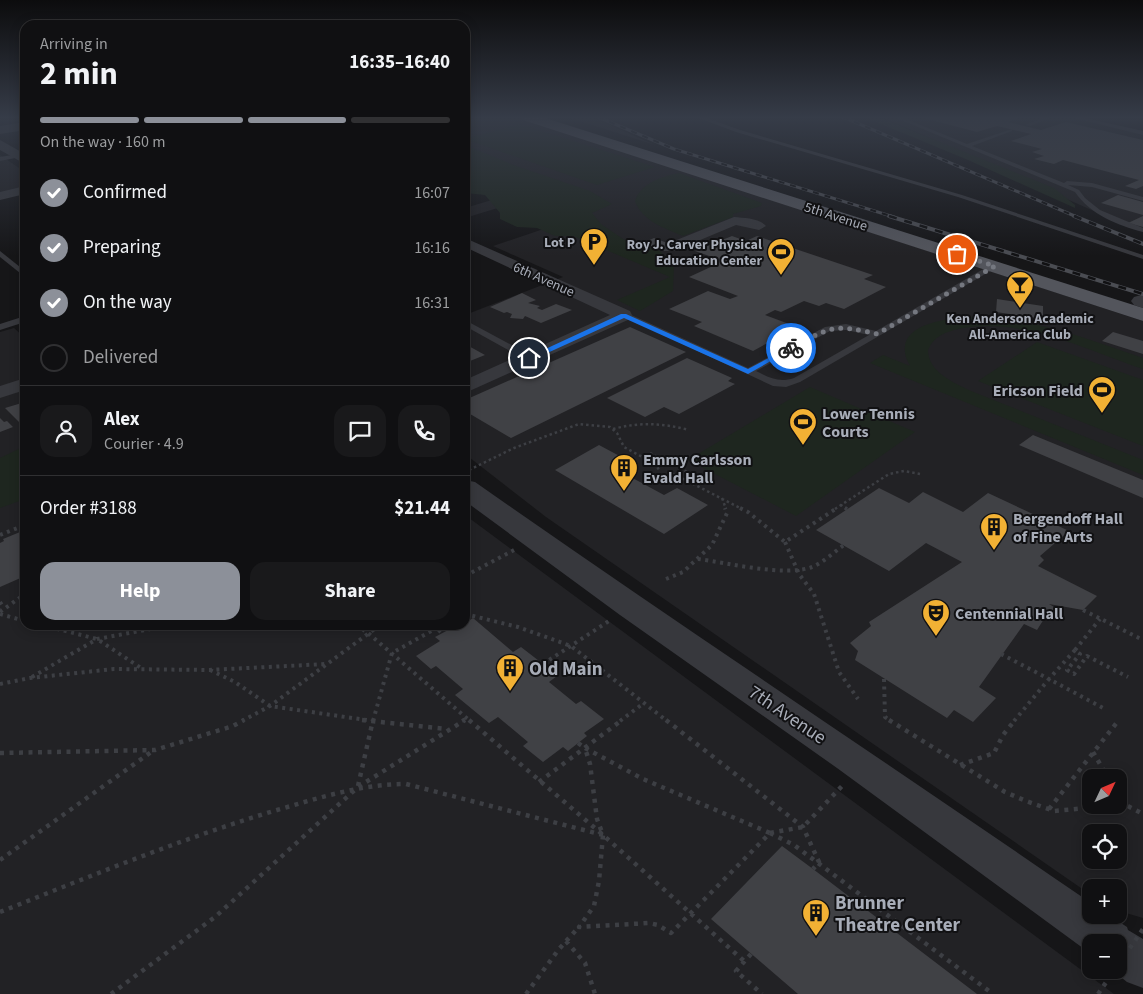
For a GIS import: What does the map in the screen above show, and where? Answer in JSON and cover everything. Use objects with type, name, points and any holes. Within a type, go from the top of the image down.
[{"type":"main road","name":"5th Avenue","points":[[673,163],[995,266],[1143,305]]},
{"type":"main road","name":"5th Avenue","points":[[698,163],[1143,305]]},
{"type":"street","points":[[0,196],[20,191]]},
{"type":"street","points":[[669,248],[734,221],[758,226]]},
{"type":"street","name":"6th Avenue","points":[[470,244],[624,315]]},
{"type":"street","points":[[470,385],[624,315]]},
{"type":"street","points":[[0,392],[20,386]]},
{"type":"street","name":"7th Avenue","points":[[470,484],[631,607],[850,757],[1100,934]]},
{"type":"street","points":[[1127,954],[1143,966]]},
{"type":"lane","points":[[850,163],[935,188],[1143,257]]},
{"type":"lane","points":[[1009,163],[1077,191],[1082,199],[1104,217],[1143,230]]},
{"type":"lane","points":[[1057,183],[1092,184],[1143,198]]},
{"type":"lane","points":[[0,253],[20,271]]},
{"type":"lane","points":[[624,315],[776,384],[793,382],[995,266]]},
{"type":"lane","points":[[0,327],[20,321]]},
{"type":"lane","points":[[470,326],[529,358]]},
{"type":"lane","points":[[748,372],[828,329],[851,328],[877,334]]},
{"type":"path","points":[[470,477],[514,448],[579,424],[590,424],[613,429],[642,423],[658,423],[689,430]]},
{"type":"path","points":[[613,429],[617,432],[622,445],[655,464]]},
{"type":"path","points":[[650,453],[664,460]]},
{"type":"path","points":[[658,470],[669,462]]},
{"type":"path","points":[[674,465],[688,472]]},
{"type":"path","points":[[668,471],[748,512],[785,542],[797,570],[814,594],[839,672],[858,699]]},
{"type":"path","points":[[785,542],[889,474],[904,471],[920,474]]},
{"type":"path","points":[[666,579],[683,572],[712,545],[727,513],[721,497]]},
{"type":"path","points":[[841,505],[848,509]]},
{"type":"path","points":[[0,535],[20,527]]},
{"type":"path","points":[[698,558],[771,569],[797,570],[811,568],[844,545]]},
{"type":"path","points":[[470,573],[517,548]]},
{"type":"path","points":[[0,612],[20,598]]},
{"type":"path","points":[[0,602],[2,605],[0,612]]},
{"type":"path","points":[[1082,610],[1143,640]]},
{"type":"path","points":[[0,612],[20,619]]},
{"type":"path","points":[[470,615],[518,627],[570,646],[803,827],[819,862]]},
{"type":"path","points":[[960,765],[994,753],[1003,735],[1100,618]]},
{"type":"path","points":[[543,664],[612,619]]},
{"type":"path","points":[[62,630],[97,639],[141,668]]},
{"type":"path","points":[[30,678],[97,639],[145,630]]},
{"type":"path","points":[[364,630],[603,835],[744,961]]},
{"type":"path","points":[[0,753],[155,750],[233,726],[270,706],[372,630]]},
{"type":"path","points":[[358,787],[373,720],[392,654],[429,630]]},
{"type":"path","points":[[439,630],[442,633]]},
{"type":"path","points":[[1075,650],[1080,654],[1067,670],[1074,674],[1087,656],[1128,677]]},
{"type":"path","points":[[1002,654],[1103,708]]},
{"type":"path","points":[[0,684],[30,678],[141,668],[209,670],[327,664]]},
{"type":"path","points":[[209,670],[235,682],[270,706],[335,717],[448,730]]},
{"type":"path","points":[[884,679],[885,717],[1005,792],[1054,811],[1082,808]]},
{"type":"path","points":[[539,782],[644,703]]},
{"type":"path","points":[[110,994],[215,917],[358,787],[466,719]]},
{"type":"path","points":[[1048,809],[1118,721]]},
{"type":"path","points":[[578,743],[642,778],[771,832],[819,862],[993,994]]},
{"type":"path","points":[[526,994],[594,906],[599,881],[603,835],[597,819],[590,764],[585,748]]},
{"type":"path","points":[[0,860],[155,750]]},
{"type":"path","points":[[1093,752],[1103,769]]},
{"type":"path","points":[[0,912],[132,860],[250,817],[358,787],[387,783],[406,784],[603,835]]},
{"type":"path","points":[[579,927],[649,923],[658,925],[671,933],[771,832],[803,827],[843,785]]},
{"type":"path","points":[[1128,808],[1143,814]]},
{"type":"path","points":[[813,869],[819,862]]},
{"type":"path","points":[[1127,952],[1143,929]]},
{"type":"path","points":[[566,941],[585,963],[596,994]]},
{"type":"path","points":[[751,954],[736,971],[762,994]]},
{"type":"path","points":[[1098,994],[1108,979]]},
{"type":"shaded area","points":[[0,163],[12,163],[20,169],[20,188],[0,193]]},
{"type":"shaded area","points":[[470,163],[659,163],[1143,321],[1143,918],[1127,913],[1127,879],[1082,879],[1082,889],[546,517],[470,458],[470,313],[563,277],[493,246],[573,219],[527,199],[470,216],[470,207],[512,194],[470,189]]},
{"type":"shaded area","points":[[470,163],[510,163],[590,191],[612,204],[592,213],[601,224],[623,239],[660,251],[674,265],[673,291],[640,311],[617,300],[670,277],[573,236],[555,236],[537,228],[517,227],[500,219],[500,213],[485,195],[470,194]]},
{"type":"shaded area","points":[[535,163],[644,163],[655,167],[597,185]]},
{"type":"shaded area","points":[[976,163],[993,163],[1054,188],[1075,205],[1075,208]]},
{"type":"shaded area","points":[[986,163],[1143,163],[1143,230],[1096,212]]},
{"type":"shaded area","points":[[679,173],[762,203],[761,206],[733,214],[733,217],[683,236],[661,227],[648,219],[638,208],[635,201],[647,185]]},
{"type":"shaded area","points":[[967,317],[1013,320],[1035,324],[1143,358],[1143,369],[1052,337],[1005,327],[981,326],[953,330],[944,334],[936,338],[928,350],[932,365],[943,376],[971,391],[1143,460],[1143,475],[870,363],[883,355],[910,366],[905,353],[906,342],[911,334],[931,323]]},
{"type":"shaded area","points":[[14,328],[20,333],[20,630],[470,630],[470,519],[1082,970],[1082,979],[1094,979],[1114,994],[0,994],[0,332]]},
{"type":"shaded area","name":"Ericson Field","points":[[1037,342],[1143,380],[1143,446],[978,381]]},
{"type":"shaded area","name":"Lower Tennis Courts","points":[[810,387],[915,432],[796,516],[688,460]]},
{"type":"shaded area","points":[[20,448],[20,501],[0,508],[0,458]]},
{"type":"building","points":[[1076,163],[1143,163],[1143,186],[1136,189],[1125,186],[1139,180]]},
{"type":"building","points":[[1118,195],[1143,202],[1143,215],[1101,203]]},
{"type":"building","points":[[1143,216],[1143,227],[1128,223]]},
{"type":"building","name":"Roy J. Carver Physical Education Center","points":[[732,236],[746,241],[757,236],[873,275],[864,279],[886,287],[844,309],[826,303],[819,306],[804,301],[781,312],[775,310],[765,315],[797,327],[753,351],[694,326],[702,322],[669,309],[708,291],[730,299],[738,296],[689,277],[715,265],[703,261],[712,257],[695,251]]},
{"type":"building","points":[[654,238],[670,244],[659,249],[643,243]]},
{"type":"building","points":[[522,293],[536,300],[528,303],[540,306],[537,308],[542,310],[556,304],[572,310],[541,323],[525,316],[523,319],[510,318],[512,314],[490,307]]},
{"type":"building","name":"Ken Anderson Academic All-America Club","points":[[997,299],[1043,306],[1043,319],[996,312]]},
{"type":"building","points":[[630,327],[686,352],[511,438],[470,414],[470,398]]},
{"type":"building","points":[[1113,332],[1143,341],[1143,354],[1102,341]]},
{"type":"building","points":[[470,347],[485,355],[470,361]]},
{"type":"building","points":[[687,358],[732,378],[728,381],[735,384],[679,414],[664,407],[645,417],[607,398]]},
{"type":"building","points":[[20,404],[20,423],[5,408]]},
{"type":"building","points":[[0,418],[4,422],[7,421],[13,427],[0,432]]},
{"type":"building","points":[[1033,435],[1143,480],[1143,498],[1019,445]]},
{"type":"building","name":"Emmy Carlsson Evald Hall","points":[[599,445],[627,460],[614,468],[664,495],[677,488],[708,505],[664,534],[555,470]]},
{"type":"building","points":[[879,488],[909,503],[923,492],[963,512],[988,493],[1069,531],[1040,556],[1044,560],[1038,566],[1097,596],[1083,610],[1049,604],[1059,610],[1056,614],[1049,611],[1037,630],[1024,624],[979,687],[996,698],[973,722],[954,710],[947,718],[855,660],[858,651],[850,643],[871,626],[869,622],[962,562],[926,543],[889,571],[816,530]]},
{"type":"building","points":[[20,532],[20,578],[0,587],[0,543],[4,541],[3,539]]},
{"type":"building","name":"Old Main","points":[[473,618],[513,652],[521,647],[557,676],[549,682],[576,704],[581,701],[604,719],[584,733],[587,736],[568,751],[563,747],[543,762],[523,746],[528,742],[498,717],[489,723],[455,695],[463,689],[436,666],[431,669],[416,656],[440,641],[435,637],[448,630],[470,630],[470,620]]},
{"type":"building","name":"Brunner Theatre Center","points":[[782,846],[977,994],[798,994],[711,919]]},
{"type":"railway","points":[[721,163],[894,217]]},
{"type":"railway","points":[[952,163],[1077,217]]},
{"type":"railway","points":[[889,216],[1143,294]]},
{"type":"railway","points":[[1074,216],[1143,244]]},
{"type":"way so far","points":[[791,348],[832,328],[856,329],[877,334],[995,266],[957,254]]},
{"type":"place","name":"Lot P","points":[[594,266]]},
{"type":"place","name":"Roy J. Carver Physical Education Center","points":[[781,276]]},
{"type":"place","name":"Ken Anderson Academic All-America Club","points":[[1020,309]]},
{"type":"place","name":"Ericson Field","points":[[1102,414]]},
{"type":"place","name":"Lower Tennis Courts","points":[[803,446]]},
{"type":"place","name":"Emmy Carlsson Evald Hall","points":[[624,492]]},
{"type":"place","name":"Bergendoff Hall of Fine Arts","points":[[994,551]]},
{"type":"place","name":"Centennial Hall","points":[[936,637]]},
{"type":"place","name":"Old Main","points":[[510,692]]},
{"type":"place","name":"Brunner Theatre Center","points":[[816,937]]},
{"type":"route","points":[[529,358],[624,315],[748,372],[791,348]]}]
